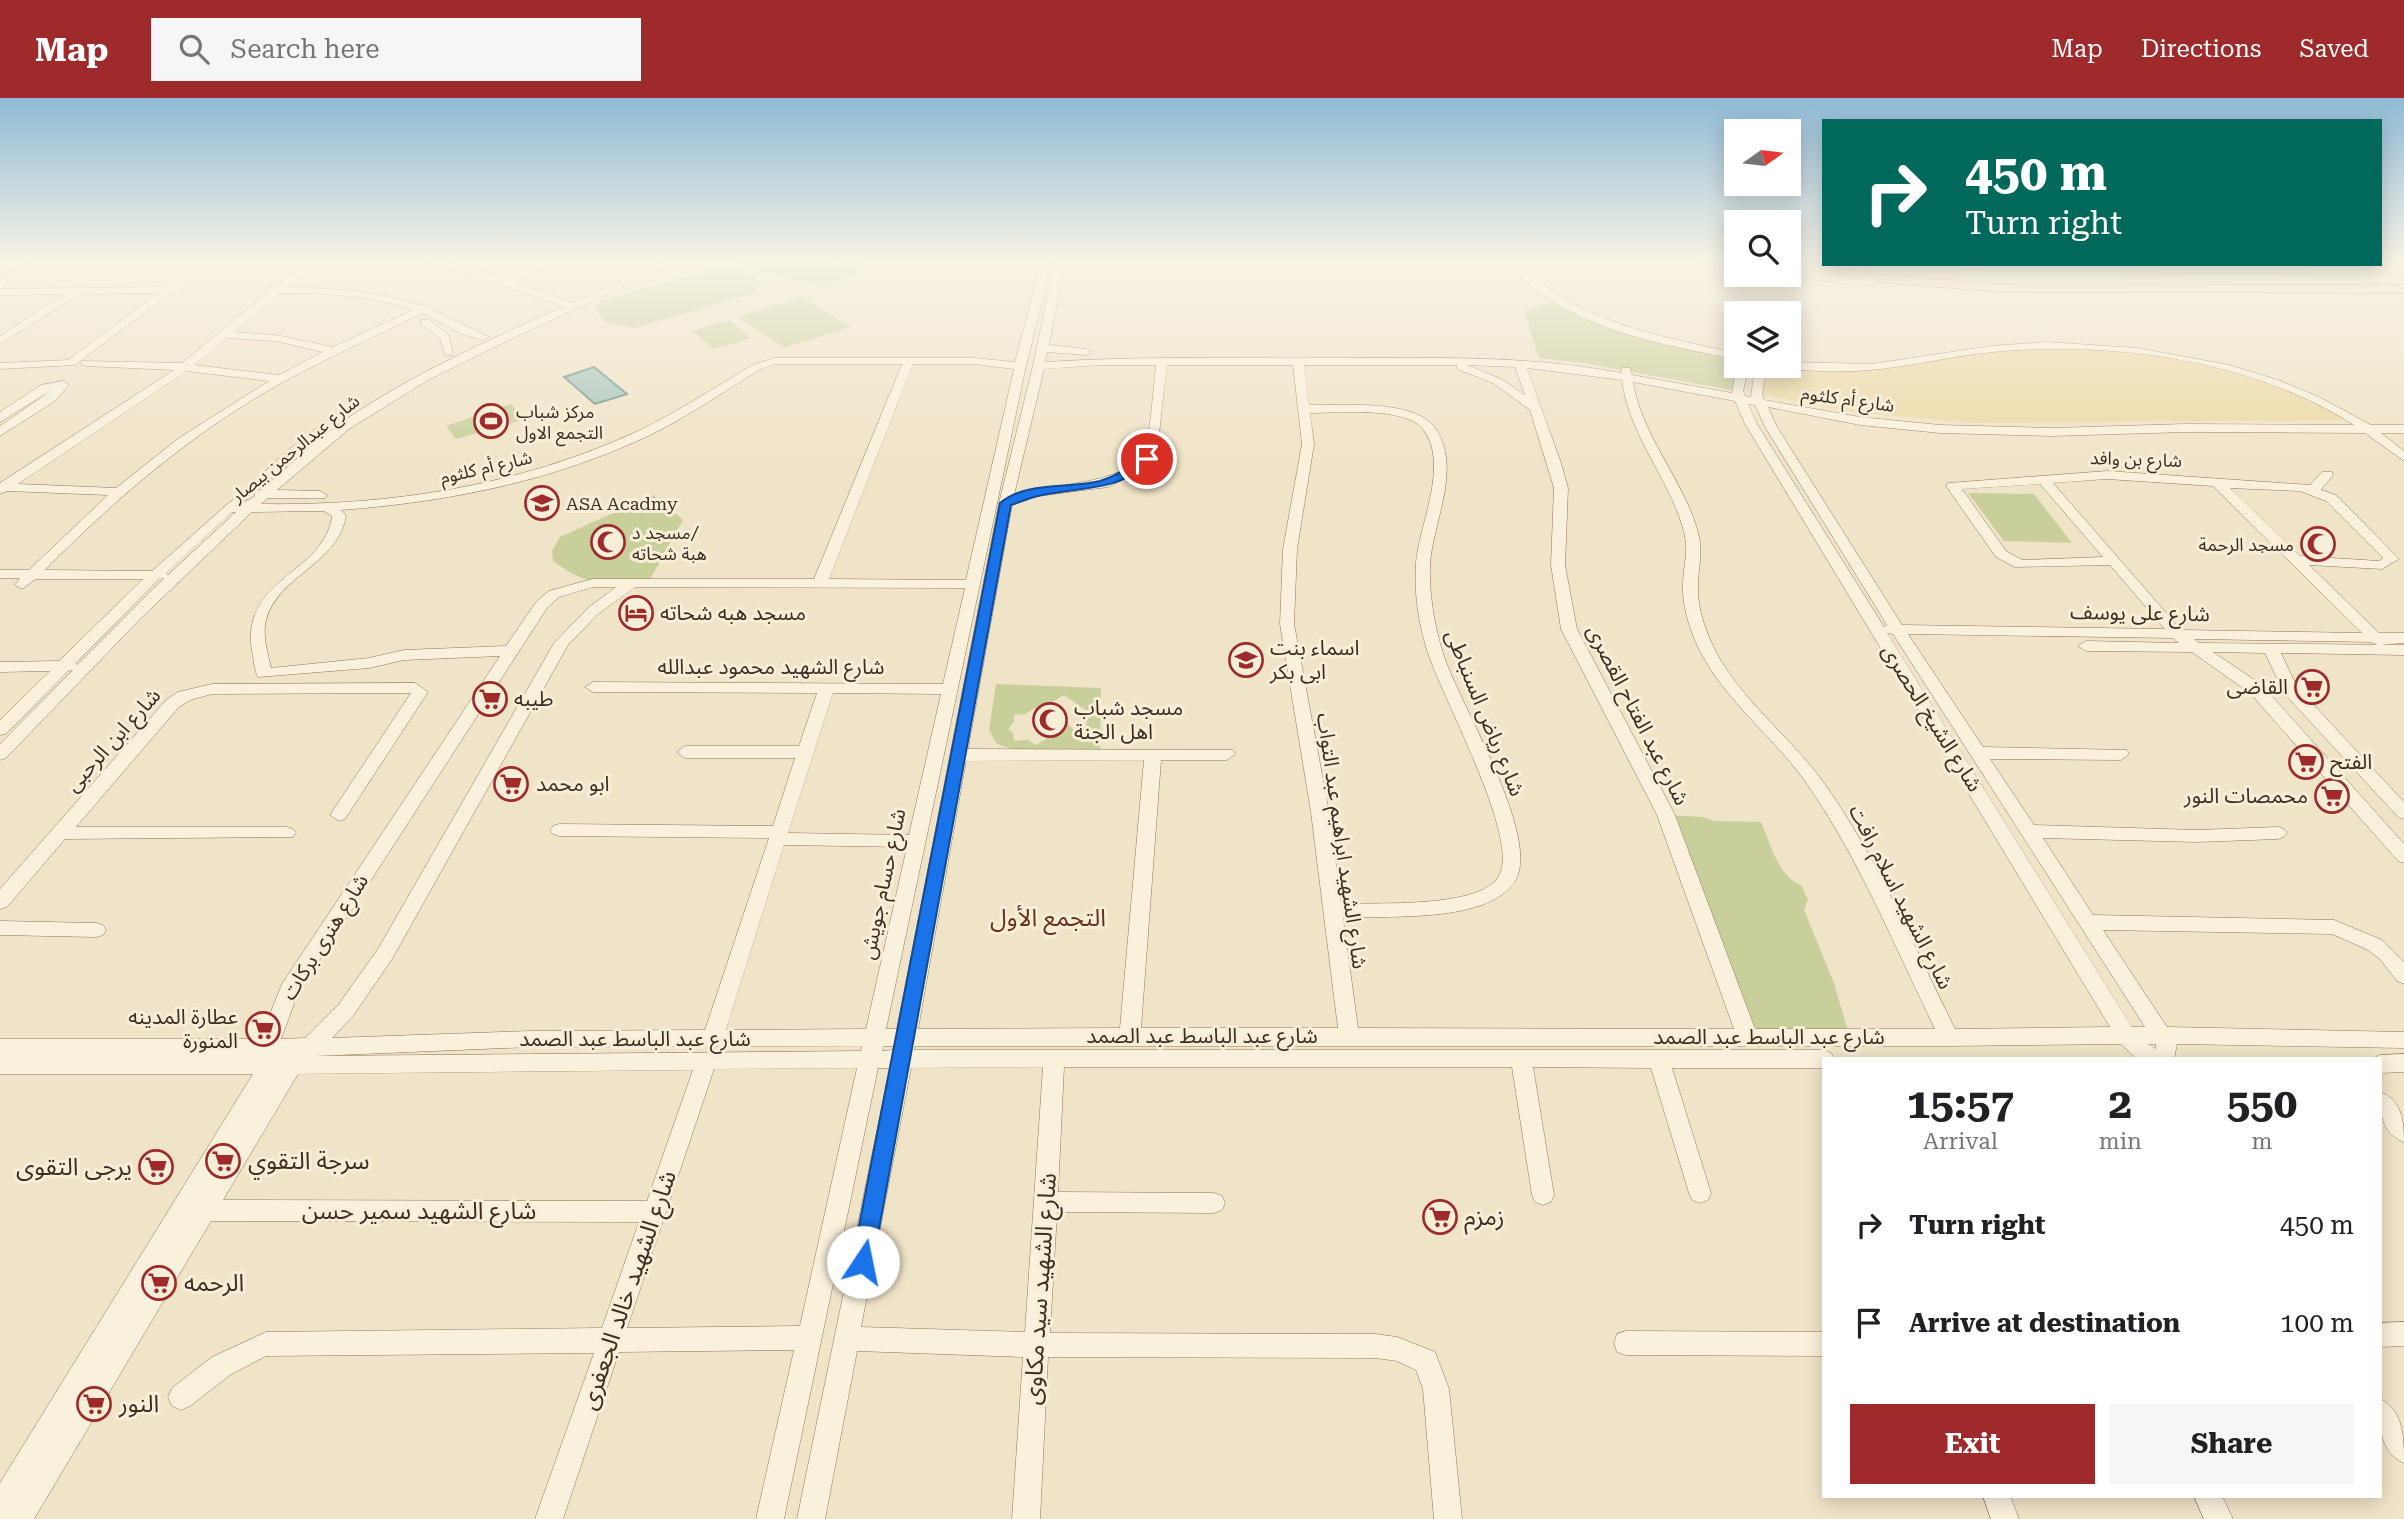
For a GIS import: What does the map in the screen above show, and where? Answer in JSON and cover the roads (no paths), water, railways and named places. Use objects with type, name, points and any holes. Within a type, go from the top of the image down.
[{"type":"street","points":[[0,418],[45,387],[54,384],[121,326]]},
{"type":"street","points":[[0,372],[75,365],[131,326]]},
{"type":"street","points":[[174,370],[227,326]]},
{"type":"street","points":[[1,488],[174,370],[231,326]]},
{"type":"street","points":[[35,579],[118,497],[197,431],[334,351],[392,326]]},
{"type":"street","points":[[0,366],[75,365],[174,370],[280,382],[395,326]]},
{"type":"street","points":[[434,326],[445,337],[449,353]]},
{"type":"street","points":[[449,326],[484,337]]},
{"type":"street","name":"شارع عبدالرحمن بيصار","points":[[0,754],[86,666],[160,580],[228,508],[328,423],[449,353],[512,326]]},
{"type":"street","name":"شارع عبدالرحمن بيصار","points":[[160,580],[175,575],[247,508],[342,428],[394,393],[525,326]]},
{"type":"street","name":"شارع حسام جويش","points":[[770,1519],[972,584],[1014,433],[1039,326]]},
{"type":"street","points":[[1621,326],[1653,337],[1724,353]]},
{"type":"street","points":[[1647,326],[1724,346]]},
{"type":"street","points":[[0,328],[21,327]]},
{"type":"street","points":[[0,341],[21,327]]},
{"type":"street","points":[[223,334],[276,338],[334,351]]},
{"type":"street","points":[[1801,366],[1847,368],[1906,359],[2000,338],[2048,335],[2095,338],[2162,348],[2234,364],[2308,388],[2370,424],[2386,429],[2404,429]]},
{"type":"street","points":[[1801,358],[1847,360],[1893,356],[1921,361],[1979,351],[2040,345],[2099,346],[2231,370],[2353,414]]},
{"type":"street","name":"شارع أم كلثوم","points":[[245,494],[366,495],[496,475],[599,443],[757,358],[779,354],[993,362],[1093,353],[1497,356],[1561,360],[1737,395],[1860,413],[1974,423],[2353,414]]},
{"type":"street","name":"شارع أم كلثوم","points":[[228,508],[327,507],[414,500],[526,477],[603,452],[644,433],[766,364],[790,360],[988,355],[1082,362],[1445,361],[1520,364],[1627,374]]},
{"type":"street","points":[[820,583],[909,360]]},
{"type":"street","points":[[1445,361],[1497,382],[1536,409]]},
{"type":"street","points":[[1006,503],[1053,489],[1087,487],[1110,482],[1129,473],[1147,459],[1151,451],[1162,362]]},
{"type":"street","name":"شارع الشهيد ابراهيم عبد التواب","points":[[1298,362],[1309,435],[1307,462],[1290,549],[1287,624],[1320,812],[1349,1036]]},
{"type":"street","name":"شارع عبد الفتاح القصرى","points":[[1520,364],[1561,488],[1558,565],[1569,629],[1667,815],[1748,1038]]},
{"type":"street","name":"شارع الشهيد اسلام رافت","points":[[1627,374],[1628,393],[1684,512],[1692,535],[1696,554],[1691,576],[1691,599],[1696,624],[1707,651],[1736,693],[1810,775],[1845,827],[1949,1038]]},
{"type":"street","points":[[1737,395],[1740,378]]},
{"type":"street","points":[[1757,398],[1760,378]]},
{"type":"street","points":[[0,432],[62,388],[62,385],[54,384]]},
{"type":"street","name":"شارع الشيخ الحصرى","points":[[1737,395],[1802,511],[2126,1035],[2149,1057]]},
{"type":"street","name":"شارع أم كلثوم","points":[[1757,398],[1860,421],[1940,429],[2052,432],[2404,421]]},
{"type":"street","name":"شارع الشيخ الحصرى","points":[[1757,398],[1902,635],[2162,1036]]},
{"type":"street","name":"شارع رياض السنباطى","points":[[1304,409],[1396,412],[1424,422],[1431,430],[1439,463],[1440,483],[1425,549],[1427,623],[1437,660],[1499,801],[1514,858],[1509,875],[1497,890],[1478,900],[1454,904],[1334,911]]},
{"type":"street","points":[[2370,424],[2404,457]]},
{"type":"street","points":[[2386,429],[2404,442]]},
{"type":"street","name":"شارع حسام جويش","points":[[811,1519],[848,1339],[1013,472],[1014,433]]},
{"type":"street","points":[[1013,472],[1037,485],[1053,489]]},
{"type":"street","name":"شارع بن وافد","points":[[2115,561],[2020,564],[2008,560],[1952,487],[1957,484],[2107,475],[2246,486],[2291,485],[2331,498],[2398,564]]},
{"type":"street","points":[[2313,490],[2327,475]]},
{"type":"street","points":[[2044,480],[2178,635],[2256,689],[2404,856]]},
{"type":"street","points":[[2217,483],[2375,637],[2396,650]]},
{"type":"street","points":[[1,488],[118,497]]},
{"type":"street","points":[[264,674],[258,634],[259,620],[265,605],[322,550],[336,532],[339,516],[327,507]]},
{"type":"street","name":"شارع بن وافد","points":[[2296,560],[2398,564]]},
{"type":"street","points":[[0,574],[144,586],[160,580]]},
{"type":"street","points":[[0,585],[35,579],[160,580]]},
{"type":"street","name":"شارع هنرى بركات","points":[[19,1519],[276,1059],[289,990],[508,651],[541,605],[554,594],[592,583],[972,584]]},
{"type":"street","name":"شارع هنرى بركات","points":[[276,1059],[310,1047],[346,1010],[385,954],[562,643],[593,611],[632,583]]},
{"type":"street","points":[[0,730],[144,586]]},
{"type":"street","name":"شارع على يوسف","points":[[1880,634],[2200,648],[2396,650]]},
{"type":"street","name":"شارع على يوسف","points":[[1902,635],[2404,638]]},
{"type":"street","points":[[2270,649],[2290,689],[2404,813]]},
{"type":"street","points":[[253,688],[264,674],[369,663],[404,655],[508,651]]},
{"type":"street","points":[[383,688],[404,655]]},
{"type":"street","points":[[0,667],[86,666]]},
{"type":"street","name":"شارع الشهيد محمود عبدالله","points":[[593,687],[949,689]]},
{"type":"street","name":"شارع ابن الرحبى","points":[[0,902],[172,704],[198,691],[253,688],[415,688],[420,692],[339,815]]},
{"type":"street","name":"شارع الشهيد خالد الجعفرى","points":[[549,1519],[655,1212],[827,688]]},
{"type":"street","points":[[2256,689],[2290,689]]},
{"type":"street","points":[[685,751],[806,752]]},
{"type":"street","points":[[1978,753],[2121,754]]},
{"type":"street","points":[[1130,1037],[1153,754]]},
{"type":"street","points":[[959,755],[1227,754]]},
{"type":"street","points":[[559,830],[916,841]]},
{"type":"street","points":[[2029,831],[2197,836],[2278,833]]},
{"type":"street","points":[[60,833],[287,833]]},
{"type":"street","points":[[2087,922],[2334,927],[2375,945],[2387,954],[2404,976]]},
{"type":"street","points":[[0,928],[96,929]]},
{"type":"street","name":"شارع عبد الباسط عبد الصمد","points":[[0,1048],[276,1059],[483,1061],[906,1037],[1949,1038],[2126,1035],[2404,1040]]},
{"type":"street","points":[[2162,1036],[2167,1046],[2164,1057]]},
{"type":"street","name":"شارع عبد الباسط عبد الصمد","points":[[0,1065],[276,1059],[310,1047],[530,1039],[869,1060],[1822,1059]]},
{"type":"street","name":"شارع الشهيد سيد مكاوى","points":[[1026,1519],[1035,1345],[1048,1202],[1054,1058]]},
{"type":"street","points":[[1521,1058],[1543,1195]]},
{"type":"street","points":[[1659,1059],[1700,1193]]},
{"type":"street","points":[[2382,1064],[2404,1064]]},
{"type":"street","points":[[2382,1104],[2404,1132]]},
{"type":"street","points":[[1048,1202],[1214,1203]]},
{"type":"street","name":"شارع هنرى بركات","points":[[0,1508],[193,1210]]},
{"type":"street","name":"شارع الشهيد سمير حسن","points":[[193,1210],[655,1212]]},
{"type":"street","points":[[2382,1335],[2404,1334]]},
{"type":"street","points":[[181,1397],[204,1377],[241,1353],[266,1344],[810,1338]]},
{"type":"street","points":[[848,1339],[1035,1345],[1376,1346],[1410,1353],[1426,1361],[1436,1389],[1448,1519]]},
{"type":"street","points":[[1626,1343],[1822,1343]]},
{"type":"street","points":[[2382,1415],[2404,1450]]},
{"type":"street","points":[[1997,1498],[2005,1519]]},
{"type":"street","points":[[2208,1498],[2219,1519]]},
{"type":"water","points":[[594,367],[627,394],[595,404],[564,377]]},
{"type":"place","name":"مركز شباب التجمع الاول","points":[[491,421]]},
{"type":"place","name":"ASA Acadmy","points":[[542,503]]},
{"type":"place","name":"مسجد د/ هبة شحاته","points":[[608,542]]},
{"type":"place","name":"مسجد الرحمة","points":[[2318,544]]},
{"type":"place","name":"مسجد هبه شحاته","points":[[636,613]]},
{"type":"place","name":"اسماء بنت ابى بكر","points":[[1246,660]]},
{"type":"place","name":"القاضى","points":[[2312,687]]},
{"type":"place","name":"طيبه","points":[[490,699]]},
{"type":"place","name":"مسجد شباب اهل الجنة","points":[[1050,720]]},
{"type":"place","name":"الفتح","points":[[2306,762]]},
{"type":"place","name":"ابو محمد","points":[[511,784]]},
{"type":"place","name":"محمصات النور","points":[[2332,796]]},
{"type":"place","name":"عطارة المدينه المنورة","points":[[263,1029]]},
{"type":"place","name":"سرجة التقوي","points":[[223,1161]]},
{"type":"place","name":"يرجى التقوى","points":[[156,1167]]},
{"type":"place","name":"زمزم","points":[[1440,1217]]},
{"type":"place","name":"الرحمه","points":[[159,1283]]},
{"type":"place","name":"النور","points":[[94,1404]]},
{"type":"district","name":"التجمع الأول","points":[[1048,918]]}]
